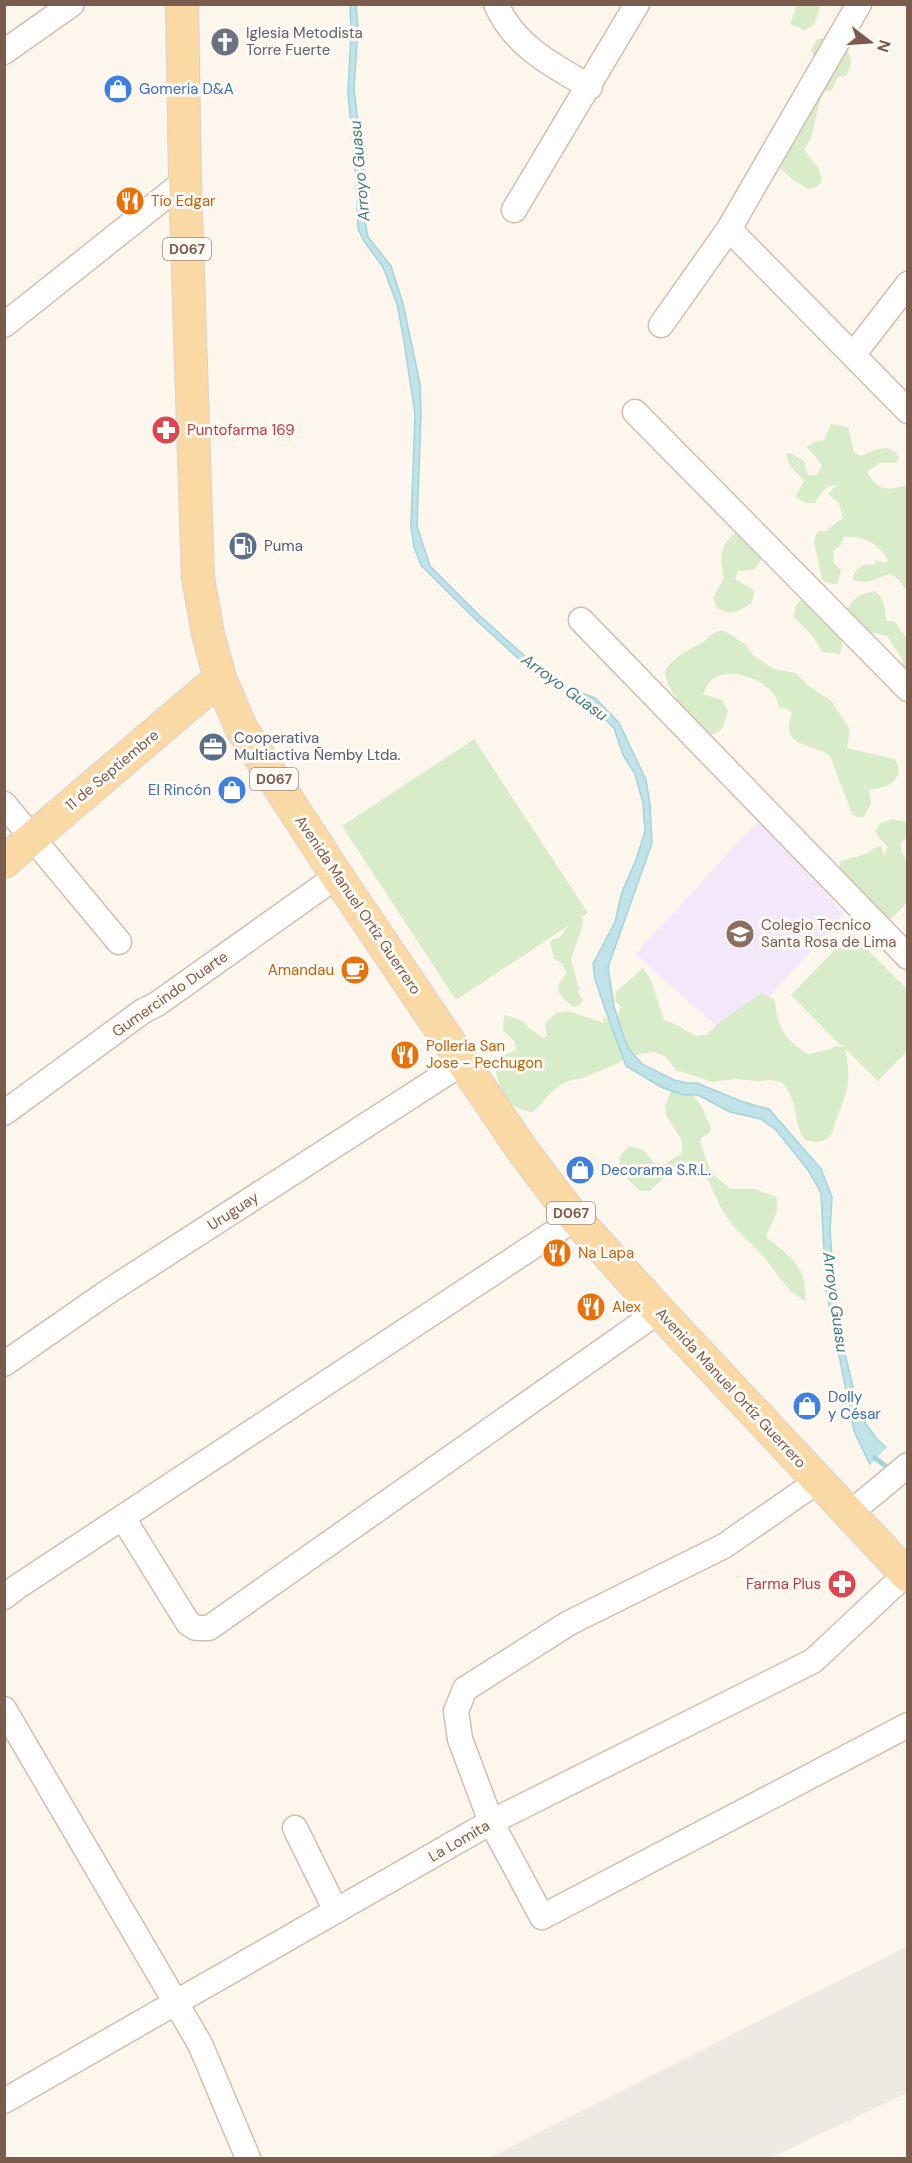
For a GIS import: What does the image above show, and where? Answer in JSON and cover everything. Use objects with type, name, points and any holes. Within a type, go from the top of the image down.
[{"type":"main road","name":"Avenida Manuel Ortíz Guerrero","points":[[182,4],[185,181],[198,578],[208,634],[220,678],[240,728],[523,1151],[576,1218],[659,1311],[907,1575]]},
{"type":"main road","name":"11 de Septiembre","points":[[4,862],[220,678]]},
{"type":"street","points":[[4,52],[72,4]]},
{"type":"street","points":[[496,4],[502,18],[514,35],[538,57],[590,87]]},
{"type":"street","points":[[514,210],[590,87],[637,4]]},
{"type":"street","points":[[661,325],[729,229],[859,4]]},
{"type":"street","points":[[4,325],[185,181]]},
{"type":"street","points":[[729,229],[908,411]]},
{"type":"street","points":[[854,355],[908,284]]},
{"type":"street","points":[[635,412],[908,689]]},
{"type":"street","points":[[581,620],[904,946]]},
{"type":"street","points":[[4,804],[34,837],[119,942]]},
{"type":"street","name":"Gumercindo Duarte","points":[[4,1113],[143,1011],[157,1004],[337,876]]},
{"type":"street","name":"Uruguay","points":[[4,1364],[109,1291],[464,1062]]},
{"type":"street","points":[[4,1597],[576,1218]]},
{"type":"street","points":[[123,1518],[188,1623],[196,1628],[209,1628],[659,1311]]},
{"type":"street","points":[[849,1514],[908,1465]]},
{"type":"street","points":[[818,1481],[724,1545],[569,1623],[465,1689],[456,1711],[460,1739],[491,1822],[542,1917],[908,1725]]},
{"type":"street","name":"La Lomita","points":[[4,2102],[491,1822],[813,1661],[907,1575]]},
{"type":"street","points":[[4,1709],[200,2044],[248,2158]]},
{"type":"street","points":[[295,1828],[336,1911]]},
{"type":"shaded area","name":"Colegio Tecnico Santa Rosa de Lima","points":[[760,819],[844,914],[731,1039],[635,954]]},
{"type":"shaded area","points":[[907,1946],[907,2093],[770,2158],[489,2158]]},
{"type":"green space","points":[[797,5],[821,5],[814,25],[804,30],[790,24]]},
{"type":"green space","points":[[833,36],[849,54],[851,63],[846,76],[838,77],[832,90],[824,92],[819,104],[811,138],[804,150],[819,169],[822,181],[817,187],[808,189],[792,179],[770,159],[816,60],[811,50],[817,39]]},
{"type":"green space","points":[[831,424],[848,427],[854,452],[861,456],[887,448],[896,453],[899,458],[896,463],[880,463],[867,472],[875,483],[884,488],[907,485],[907,591],[898,579],[890,574],[866,582],[852,579],[855,571],[861,566],[876,565],[875,560],[885,563],[888,560],[875,545],[857,537],[844,537],[840,546],[834,550],[833,562],[841,570],[837,584],[822,580],[814,542],[816,534],[826,531],[843,518],[839,503],[828,494],[837,485],[826,488],[815,503],[807,503],[795,497],[804,481],[790,466],[786,455],[790,453],[804,461],[808,475],[817,475],[822,465],[807,447],[814,442],[824,440]]},
{"type":"green space","points":[[739,531],[763,557],[754,570],[738,571],[735,579],[755,591],[751,604],[731,613],[717,608],[713,598],[724,578],[722,551],[728,540]]},
{"type":"green space","points":[[874,591],[883,600],[887,621],[894,621],[908,640],[907,688],[902,659],[887,636],[864,631],[846,614],[856,598]]},
{"type":"green space","points":[[803,598],[840,630],[839,637],[843,645],[840,654],[822,652],[814,638],[794,617],[796,605]]},
{"type":"green space","points":[[723,630],[745,644],[754,656],[774,669],[795,673],[831,701],[850,729],[847,748],[894,759],[899,771],[896,779],[882,788],[869,790],[871,803],[864,817],[852,814],[830,756],[793,738],[789,727],[792,712],[783,707],[779,708],[777,699],[764,685],[736,674],[727,674],[713,679],[703,694],[722,700],[728,711],[721,730],[709,735],[674,695],[666,677],[666,670],[672,662]]},
{"type":"green space","points":[[474,739],[588,913],[581,917],[583,925],[571,959],[580,988],[578,992],[583,1001],[578,1006],[573,1007],[559,992],[560,983],[567,973],[562,964],[554,958],[550,943],[560,937],[568,926],[456,1000],[342,826]]},
{"type":"green space","points":[[892,819],[907,822],[907,838],[901,844],[907,862],[907,903],[891,919],[876,910],[867,895],[844,888],[837,873],[841,861],[864,854],[877,847],[881,846],[884,856],[888,847],[875,831],[881,823]]},
{"type":"green space","points":[[851,933],[907,989],[907,1051],[878,1081],[845,1049],[848,1084],[832,1133],[823,1141],[805,1140],[798,1126],[791,1095],[781,1082],[735,1079],[712,1082],[676,1070],[666,1057],[655,1052],[639,1054],[581,1079],[566,1082],[554,1090],[533,1112],[516,1107],[509,1102],[501,1090],[494,1064],[502,1056],[516,1050],[515,1042],[503,1030],[504,1015],[523,1021],[530,1029],[544,1038],[547,1036],[545,1023],[556,1013],[568,1011],[604,1023],[603,1017],[611,1020],[618,1015],[621,1007],[615,1001],[616,992],[643,968],[651,980],[664,1020],[695,1036],[706,1035],[761,993],[775,1000],[780,1025],[788,1038],[800,1049],[808,1054],[835,1046],[842,1047],[791,995]]},
{"type":"green space","points":[[672,1089],[692,1094],[702,1107],[711,1128],[700,1142],[711,1172],[730,1189],[755,1189],[776,1197],[776,1213],[766,1237],[796,1263],[804,1279],[805,1301],[790,1291],[764,1257],[733,1226],[722,1210],[707,1178],[699,1172],[678,1166],[649,1191],[640,1191],[619,1170],[620,1156],[629,1146],[644,1150],[654,1163],[665,1164],[682,1153],[682,1141],[666,1115],[665,1106]]},
{"type":"water","points":[[350,5],[356,5],[358,28],[354,89],[364,171],[366,227],[368,237],[391,266],[403,304],[420,384],[417,526],[430,566],[480,616],[526,657],[565,687],[595,698],[619,723],[646,780],[652,843],[608,967],[614,1007],[624,1038],[629,1049],[642,1064],[674,1080],[697,1083],[743,1102],[769,1109],[821,1169],[832,1197],[830,1230],[834,1287],[845,1354],[860,1416],[877,1439],[890,1451],[873,1471],[854,1431],[826,1290],[821,1193],[808,1170],[776,1130],[761,1119],[730,1112],[698,1095],[683,1095],[661,1087],[626,1066],[604,1006],[595,979],[593,964],[615,922],[622,892],[636,860],[645,831],[643,803],[635,774],[623,755],[614,728],[590,705],[564,691],[521,661],[421,565],[414,547],[411,526],[415,414],[403,335],[397,304],[383,267],[358,229],[348,93]]},
{"type":"pier","points":[[889,1445],[893,1452],[875,1473],[871,1473],[868,1467]]},
{"type":"waterway","name":"Arroyo Guasu","points":[[875,1458],[891,1470]]},
{"type":"place","name":"Iglesia Metodista Torre Fuerte","points":[[225,42]]},
{"type":"place","name":"Gomeria D&A","points":[[118,89]]},
{"type":"place","name":"Tío Edgar","points":[[130,201]]},
{"type":"place","name":"Puntofarma 169","points":[[166,430]]},
{"type":"place","name":"Puma","points":[[243,546]]},
{"type":"place","name":"Cooperativa Multiactiva Ñemby Ltda.","points":[[213,747]]},
{"type":"place","name":"El Rincón","points":[[232,790]]},
{"type":"place","name":"Colegio Tecnico Santa Rosa de Lima","points":[[740,934]]},
{"type":"place","name":"Amandau","points":[[355,970]]},
{"type":"place","name":"Polleria San Jose - Pechugon","points":[[405,1055]]},
{"type":"place","name":"Decorama S.R.L.","points":[[580,1170]]},
{"type":"place","name":"Na Lapa","points":[[557,1253]]},
{"type":"place","name":"Alex","points":[[591,1307]]},
{"type":"place","name":"Dolly y César","points":[[807,1406]]},
{"type":"place","name":"Farma Plus","points":[[842,1584]]}]
